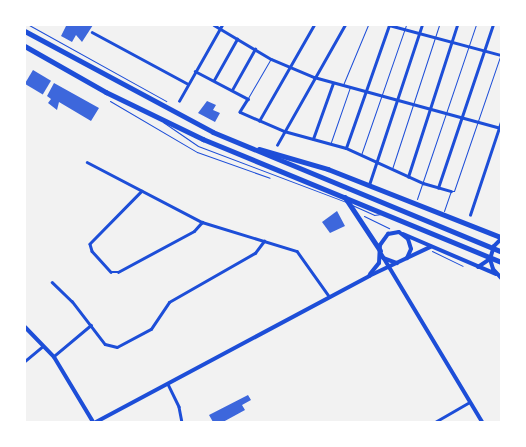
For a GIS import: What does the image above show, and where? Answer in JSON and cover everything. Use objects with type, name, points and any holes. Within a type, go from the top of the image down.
[{"type":"highway","points":[[25,31],[236,142],[501,251]]},
{"type":"highway","points":[[25,46],[158,118],[244,156],[501,262]]},
{"type":"highway","points":[[236,142],[328,170],[501,238]]},
{"type":"highway","points":[[344,197],[381,253]]},
{"type":"street","points":[[214,25],[221,27],[271,59],[314,77],[500,127]]},
{"type":"street","points":[[259,121],[314,25]]},
{"type":"street","points":[[277,145],[345,25]]},
{"type":"street","points":[[346,148],[389,25],[419,35],[501,54]]},
{"type":"street","points":[[370,186],[370,176],[422,25]]},
{"type":"street","points":[[408,177],[428,108],[457,25]]},
{"type":"street","points":[[438,188],[494,25]]},
{"type":"street","points":[[179,101],[221,27]]},
{"type":"street","points":[[92,32],[188,84]]},
{"type":"street","points":[[214,80],[237,39]]},
{"type":"street","points":[[232,90],[255,50]]},
{"type":"street","points":[[196,71],[248,99],[240,112],[259,121],[284,131],[346,148],[422,183],[451,191]]},
{"type":"street","points":[[312,139],[332,83]]},
{"type":"street","points":[[470,215],[501,122]]},
{"type":"street","points":[[87,162],[202,222],[297,251],[329,296]]},
{"type":"street","points":[[142,191],[90,244],[92,251],[111,272],[118,272],[194,231],[202,222]]},
{"type":"street","points":[[369,276],[378,263],[381,253],[381,240],[388,234],[403,234],[430,248],[496,274],[501,278]]},
{"type":"street","points":[[403,234],[410,244],[407,258]]},
{"type":"street","points":[[496,274],[490,259],[494,246],[501,238]]},
{"type":"street","points":[[52,282],[109,346],[120,346],[151,329],[169,302],[255,253],[264,242]]},
{"type":"street","points":[[25,327],[54,357],[95,422],[329,296],[430,248]]},
{"type":"street","points":[[381,253],[390,262],[400,262]]},
{"type":"street","points":[[381,253],[388,268],[482,422]]},
{"type":"street","points":[[478,267],[490,259]]},
{"type":"street","points":[[54,357],[91,325]]},
{"type":"street","points":[[25,361],[44,346]]},
{"type":"street","points":[[168,383],[179,407],[182,422]]},
{"type":"street","points":[[436,422],[469,402]]},
{"type":"lane","points":[[343,85],[368,25]]},
{"type":"lane","points":[[361,156],[406,25]]},
{"type":"lane","points":[[392,170],[439,25]]},
{"type":"lane","points":[[417,198],[476,25]]},
{"type":"lane","points":[[444,211],[451,191],[454,191],[501,54]]},
{"type":"lane","points":[[248,99],[271,59]]},
{"type":"lane","points":[[331,143],[350,87]]},
{"type":"lane","points":[[158,118],[198,146],[348,203],[374,215],[384,214]]},
{"type":"lane","points":[[244,156],[248,166]]},
{"type":"lane","points":[[501,200],[501,210]]},
{"type":"path","points":[[29,25],[172,104]]},
{"type":"path","points":[[432,253],[470,268]]},
{"type":"building","points":[[64,25],[93,25],[82,42],[76,35],[72,42],[61,36],[66,26]]},
{"type":"building","points":[[33,70],[51,81],[43,95],[25,84]]},
{"type":"building","points":[[54,83],[99,108],[91,121],[59,102],[57,110],[48,103],[51,99],[47,96]]},
{"type":"building","points":[[207,101],[216,105],[213,110],[220,113],[215,122],[198,113]]},
{"type":"building","points":[[337,211],[345,226],[330,233],[322,222]]},
{"type":"building","points":[[248,395],[251,400],[242,405],[245,410],[223,422],[213,422],[209,415]]}]
